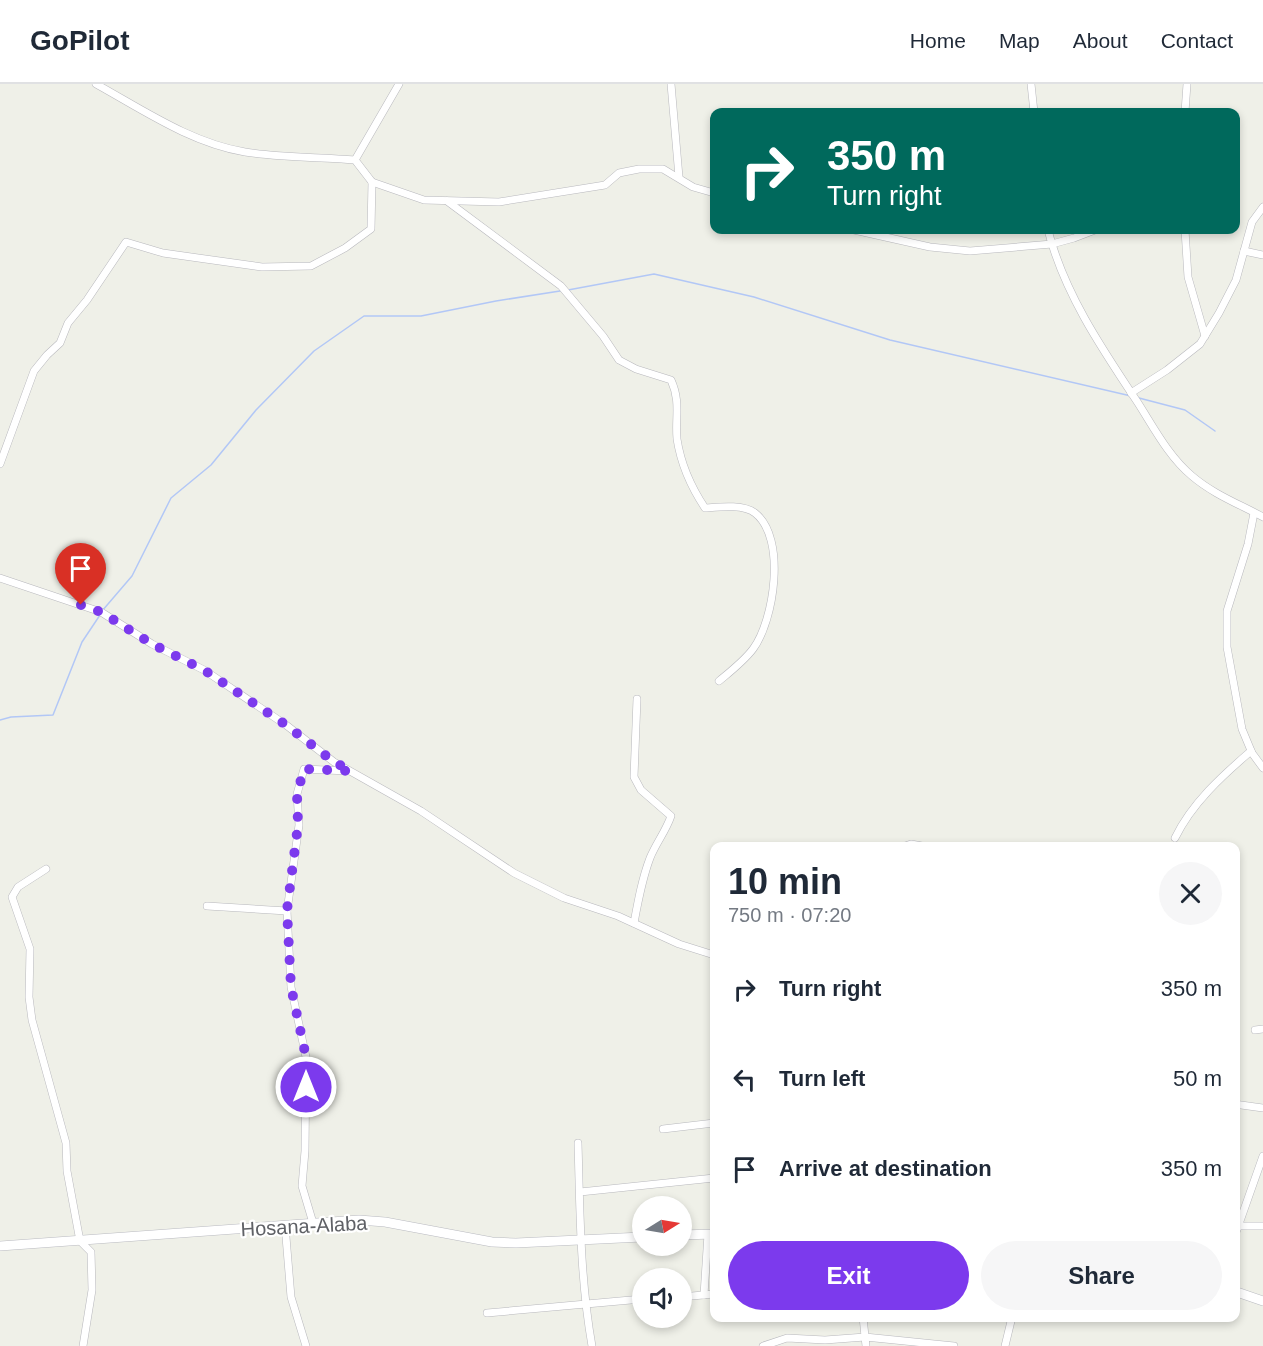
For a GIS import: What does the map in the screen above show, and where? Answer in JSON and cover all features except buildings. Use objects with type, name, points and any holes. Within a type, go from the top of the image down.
[{"type":"main road","name":"Hosana-Alaba","points":[[0,1246],[359,1220],[385,1222],[492,1242],[632,1237]]},
{"type":"main road","points":[[692,1235],[710,1234]]},
{"type":"main road","points":[[1240,1293],[1263,1301]]},
{"type":"street","points":[[96,84],[168,125],[214,144],[245,152],[355,160],[372,182],[424,200],[499,202],[605,184],[619,173],[639,169],[663,169],[693,187],[710,192]]},
{"type":"street","points":[[355,160],[399,84]]},
{"type":"street","points":[[671,84],[679,177]]},
{"type":"street","points":[[1031,84],[1034,108]]},
{"type":"street","points":[[1185,108],[1187,84]]},
{"type":"street","points":[[0,464],[34,371],[60,343],[68,323],[87,300],[126,242],[163,253],[251,265],[311,267],[345,248],[370,229],[372,182]]},
{"type":"street","points":[[447,201],[561,286],[603,336],[619,360],[636,369],[671,380],[678,395],[677,439],[684,471],[694,492],[705,508],[742,508],[755,513],[766,528],[773,549],[775,566],[773,592],[765,621],[754,647],[719,681]]},
{"type":"street","points":[[1131,393],[1167,370],[1200,344],[1236,280],[1252,222],[1263,207]]},
{"type":"street","points":[[872,234],[930,247],[970,251],[1052,244],[1084,234]]},
{"type":"street","points":[[1049,234],[1072,293],[1092,333],[1162,441],[1191,476],[1227,500],[1263,518]]},
{"type":"street","points":[[1185,234],[1188,277],[1205,336]]},
{"type":"street","points":[[1244,251],[1263,255]]},
{"type":"street","points":[[1254,513],[1248,544],[1227,611],[1227,647],[1242,729],[1251,751],[1263,768]]},
{"type":"street","points":[[0,578],[101,612],[152,644],[204,670],[286,725],[334,762],[421,811],[514,873],[564,898],[618,916],[679,944],[710,954]]},
{"type":"street","points":[[634,923],[638,898],[650,858],[671,816],[641,790],[634,777],[637,699]]},
{"type":"street","points":[[1175,838],[1183,821],[1217,781],[1251,751]]},
{"type":"street","points":[[313,1223],[302,1186],[305,1151],[306,1057],[291,987],[287,910],[298,825],[297,794],[304,769],[351,771]]},
{"type":"street","points":[[46,868],[18,887],[12,897],[30,949],[29,997],[32,1020],[66,1143],[67,1171],[80,1241],[91,1252],[92,1290],[82,1346]]},
{"type":"street","points":[[207,906],[287,910]]},
{"type":"street","points":[[1255,1030],[1263,1029]]},
{"type":"street","points":[[1240,1105],[1263,1108]]},
{"type":"street","points":[[663,1129],[710,1123]]},
{"type":"street","points":[[579,1143],[580,1240],[584,1303],[592,1346]]},
{"type":"street","points":[[1240,1218],[1263,1156]]},
{"type":"street","points":[[580,1192],[710,1178]]},
{"type":"street","points":[[285,1225],[291,1297],[306,1346]]},
{"type":"street","points":[[1240,1226],[1263,1226]]},
{"type":"street","points":[[704,1295],[710,1243]]},
{"type":"street","points":[[692,1296],[710,1294]]},
{"type":"street","points":[[487,1313],[632,1300]]},
{"type":"street","points":[[863,1322],[866,1346]]},
{"type":"street","points":[[1005,1346],[1011,1322]]},
{"type":"street","points":[[763,1346],[787,1338],[825,1340],[866,1337],[954,1346]]},
{"type":"waterway","points":[[568,290],[654,274],[754,297],[890,340],[1131,396]]},
{"type":"waterway","points":[[102,611],[132,576],[171,498],[211,465],[256,410],[314,351],[364,316],[421,316],[560,291]]},
{"type":"waterway","points":[[1139,398],[1185,410],[1215,431]]},
{"type":"waterway","points":[[0,720],[11,717],[53,715],[82,642],[100,615]]},
{"type":"route","points":[[81,605],[101,612],[152,644],[204,670],[286,725],[334,762],[351,771],[304,769],[297,794],[298,825],[287,910],[291,987],[306,1057],[306,1087]]}]
